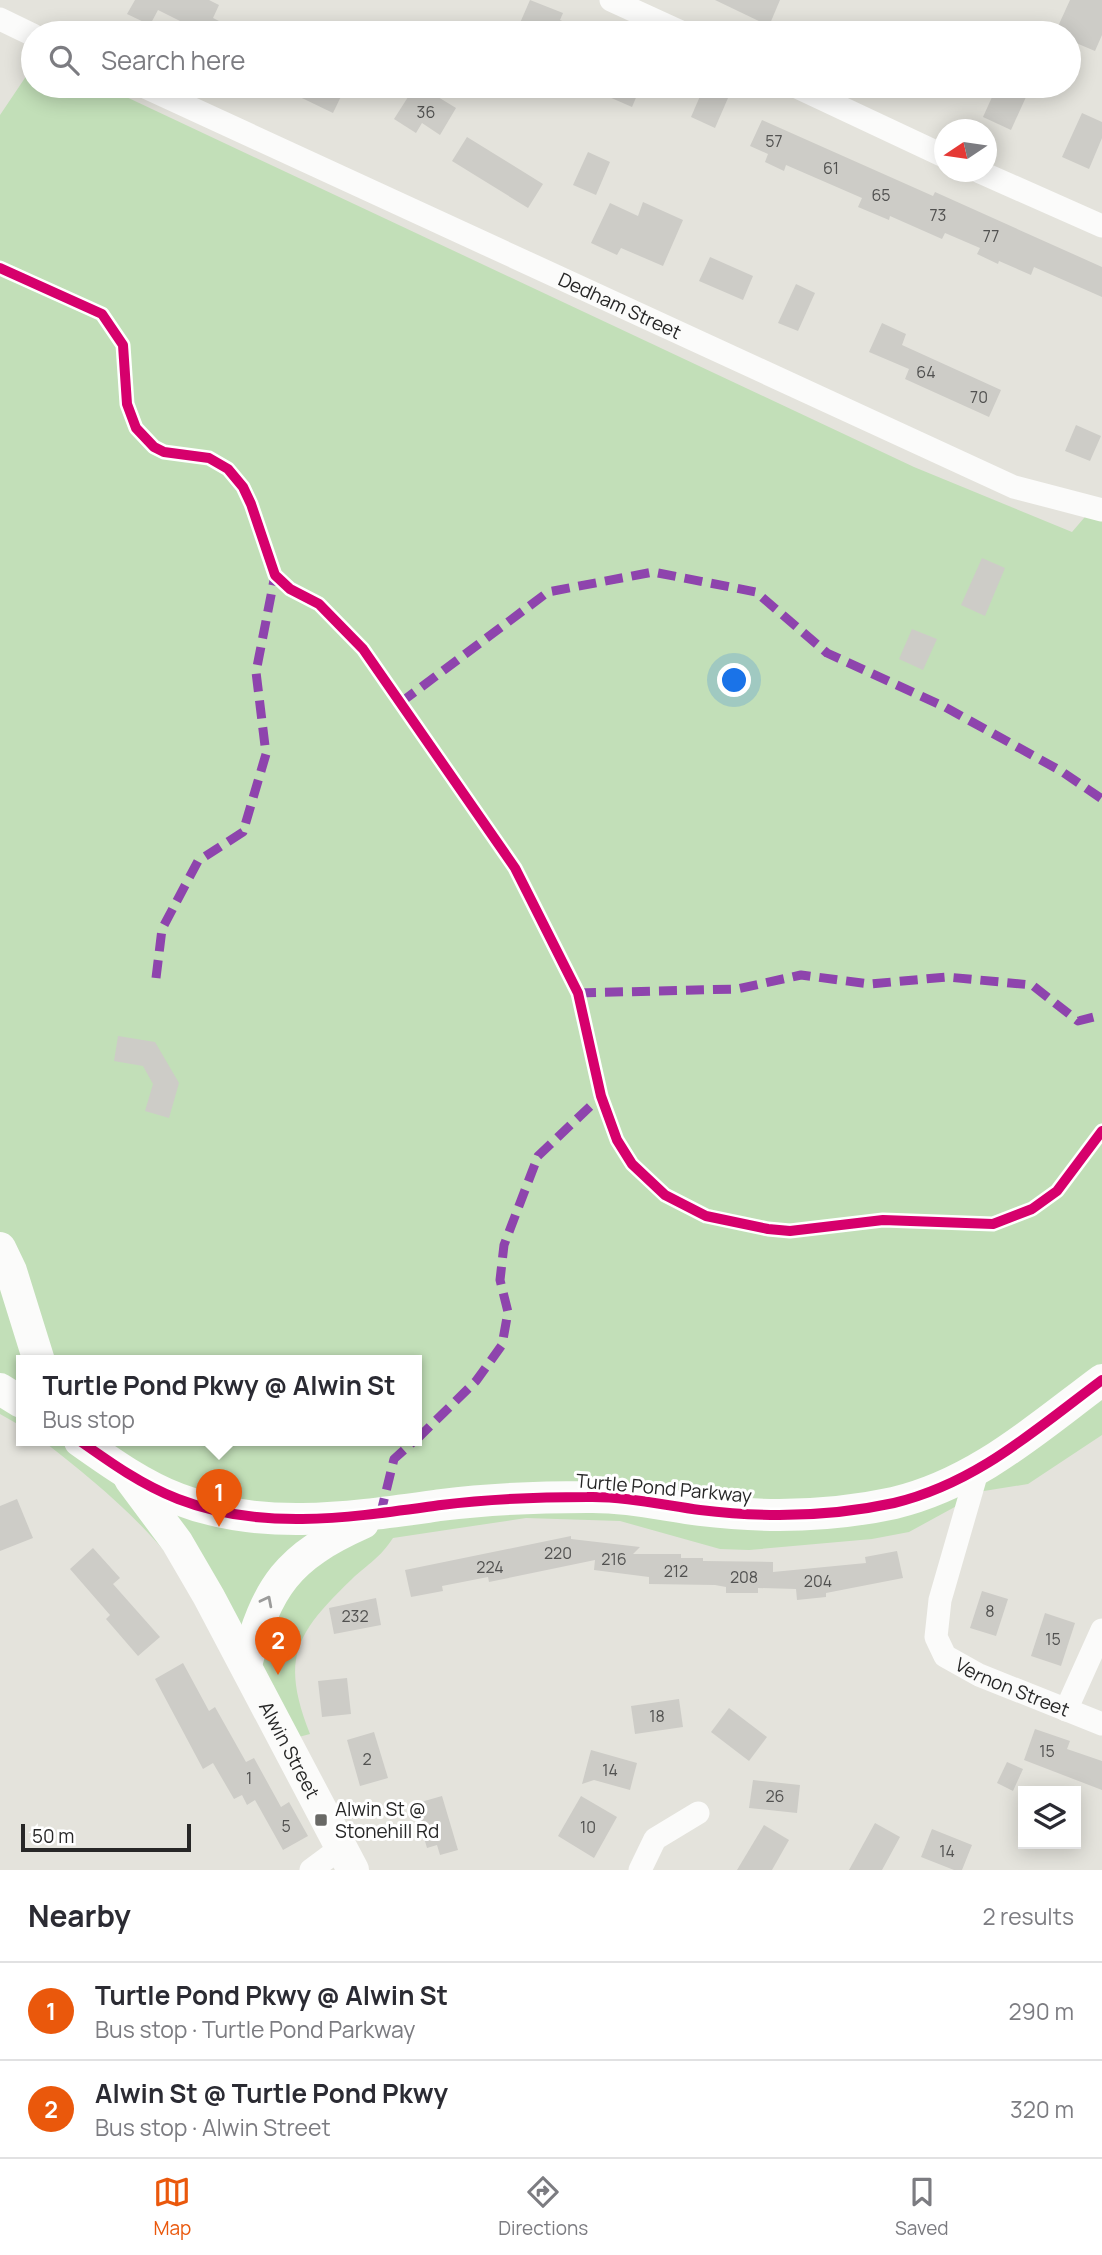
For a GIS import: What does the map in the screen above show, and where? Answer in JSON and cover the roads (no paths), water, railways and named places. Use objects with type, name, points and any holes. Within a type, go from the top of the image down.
[{"type":"main road","points":[[0,1248],[11,1270],[37,1355]]},
{"type":"main road","name":"Turtle Pond Parkway","points":[[87,1446],[127,1475],[179,1500],[246,1515],[300,1521],[380,1516],[505,1498],[590,1497],[704,1511],[792,1516],[838,1513],[896,1502],[977,1472],[1007,1453],[1102,1380]]},
{"type":"main road","points":[[0,1389],[16,1399]]},
{"type":"main road","name":"Alwin Street","points":[[127,1475],[177,1542],[246,1665],[348,1859]]},
{"type":"main road","points":[[246,1665],[268,1596],[285,1573],[308,1552],[334,1536],[380,1516]]},
{"type":"street","points":[[611,0],[657,21]]},
{"type":"street","points":[[0,19],[21,29]]},
{"type":"street","name":"Dedham Street","points":[[169,98],[1014,486],[1102,510]]},
{"type":"street","points":[[821,98],[934,151]]},
{"type":"street","points":[[997,180],[1102,226]]},
{"type":"street","name":"Vernon Street","points":[[977,1472],[940,1600],[936,1637],[945,1656],[979,1675],[1102,1724]]},
{"type":"street","points":[[1066,1710],[1102,1630]]},
{"type":"street","points":[[640,1870],[655,1839],[698,1813]]},
{"type":"street","points":[[310,1870],[348,1859]]},
{"type":"place","name":"Turtle Pond Pkwy @ Alwin St","points":[[219,1527]]},
{"type":"place","name":"Alwin St @ Turtle Pond Pkwy","points":[[278,1675]]},
{"type":"place","name":"Alwin St @ Stonehill Rd","points":[[321,1820]]}]
